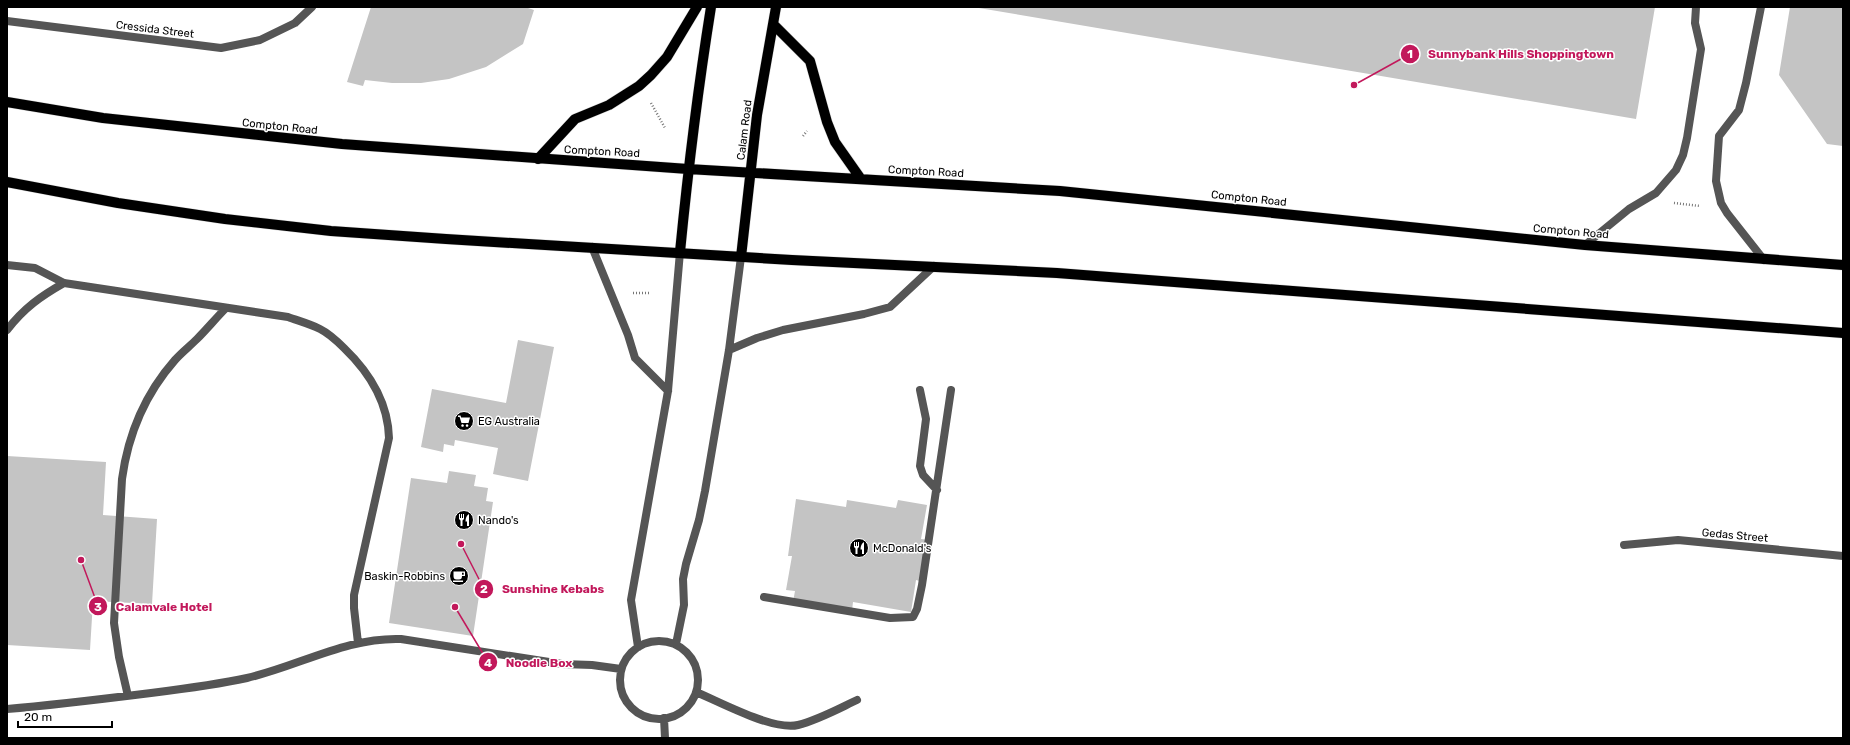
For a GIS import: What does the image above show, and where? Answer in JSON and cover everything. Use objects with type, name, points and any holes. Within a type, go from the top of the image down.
[{"type":"main road","points":[[538,159],[575,119],[609,105],[639,86],[667,57],[697,7]]},
{"type":"main road","points":[[680,252],[688,169],[711,7]]},
{"type":"main road","name":"Calam Road","points":[[741,256],[757,115],[776,7]]},
{"type":"main road","points":[[773,24],[810,61],[826,122],[835,142],[861,179]]},
{"type":"main road","name":"Compton Road","points":[[7,102],[103,118],[270,138],[538,159],[1060,191],[1585,245],[1843,265]]},
{"type":"main road","points":[[7,182],[118,203],[225,219],[323,230],[446,239],[1155,279],[1843,333]]},
{"type":"street","name":"Cressida Street","points":[[7,22],[221,48],[260,40],[295,22],[312,7]]},
{"type":"street","points":[[1585,245],[1629,209],[1656,193],[1676,170],[1683,155],[1701,48],[1695,23],[1696,7]]},
{"type":"street","points":[[1761,7],[1746,83],[1739,110],[1719,136],[1716,181],[1720,203],[1764,260]]},
{"type":"street","points":[[592,247],[623,321],[635,358],[668,391]]},
{"type":"street","points":[[638,647],[632,600],[668,391],[680,252]]},
{"type":"street","points":[[676,644],[684,605],[683,580],[705,491],[729,350],[741,256]]},
{"type":"street","points":[[7,265],[35,268],[64,282],[288,317],[321,329],[331,336],[365,370],[381,400],[386,413],[389,438],[354,595],[358,643]]},
{"type":"street","points":[[729,350],[783,330],[864,314],[890,307],[934,266]]},
{"type":"street","points":[[7,330],[20,313],[43,295],[64,282]]},
{"type":"street","points":[[128,696],[119,657],[114,623],[122,479],[125,457],[132,433],[144,405],[161,377],[175,360],[226,308]]},
{"type":"street","points":[[920,390],[926,419],[920,466],[923,475],[937,490]]},
{"type":"street","points":[[764,597],[890,618],[913,617],[918,603],[937,490],[951,390]]},
{"type":"street","name":"Gedas Street","points":[[1624,545],[1678,540],[1843,556]]},
{"type":"street","points":[[7,709],[128,696],[202,686],[249,677],[358,643],[379,639],[401,639],[562,664],[592,665],[621,669]]},
{"type":"street","points":[[663,641],[676,644],[687,652],[694,662],[699,682],[696,692],[692,702],[675,716],[651,718],[639,713],[630,705],[623,694],[620,682],[621,669],[631,653],[638,647],[650,642],[663,641]]},
{"type":"street","points":[[696,692],[767,722],[796,726],[857,700]]},
{"type":"street","points":[[664,718],[665,738]]},
{"type":"path","points":[[648,97],[665,128]]},
{"type":"path","points":[[1669,203],[1705,207]]},
{"type":"path","points":[[628,294],[650,294]]},
{"type":"building","points":[[371,7],[525,7],[534,10],[523,44],[486,67],[449,79],[421,83],[392,83],[365,80],[363,86],[347,82]]},
{"type":"building","points":[[973,7],[1655,7],[1636,119]]},
{"type":"building","points":[[1790,7],[1843,7],[1843,146],[1827,144],[1779,75]]},
{"type":"building","points":[[518,340],[554,347],[528,481],[493,474],[498,448],[455,440],[454,446],[444,444],[443,452],[421,447],[432,389],[506,403]]},
{"type":"building","points":[[7,456],[106,462],[103,515],[157,519],[152,604],[93,601],[90,650],[7,645]]},
{"type":"building","points":[[449,471],[476,475],[474,486],[488,488],[486,501],[493,502],[473,636],[389,623],[411,478],[447,483]]},
{"type":"building","name":"McDonald's","points":[[796,499],[846,507],[847,500],[896,508],[898,500],[927,505],[921,539],[930,540],[923,582],[916,580],[911,612],[853,602],[852,611],[793,602],[795,591],[786,590],[792,556],[788,556]]},
{"type":"place","name":"Sunnybank Hills Shoppingtown","points":[[1354,85]]},
{"type":"place","name":"EG Australia","points":[[464,421]]},
{"type":"place","name":"Nando's","points":[[464,520]]},
{"type":"place","name":"Sunshine Kebabs","points":[[461,544]]},
{"type":"place","name":"McDonald's","points":[[859,548]]},
{"type":"place","name":"Calamvale Hotel","points":[[81,560]]},
{"type":"place","name":"Baskin-Robbins","points":[[459,576]]},
{"type":"place","name":"Noodle Box","points":[[455,607]]}]
